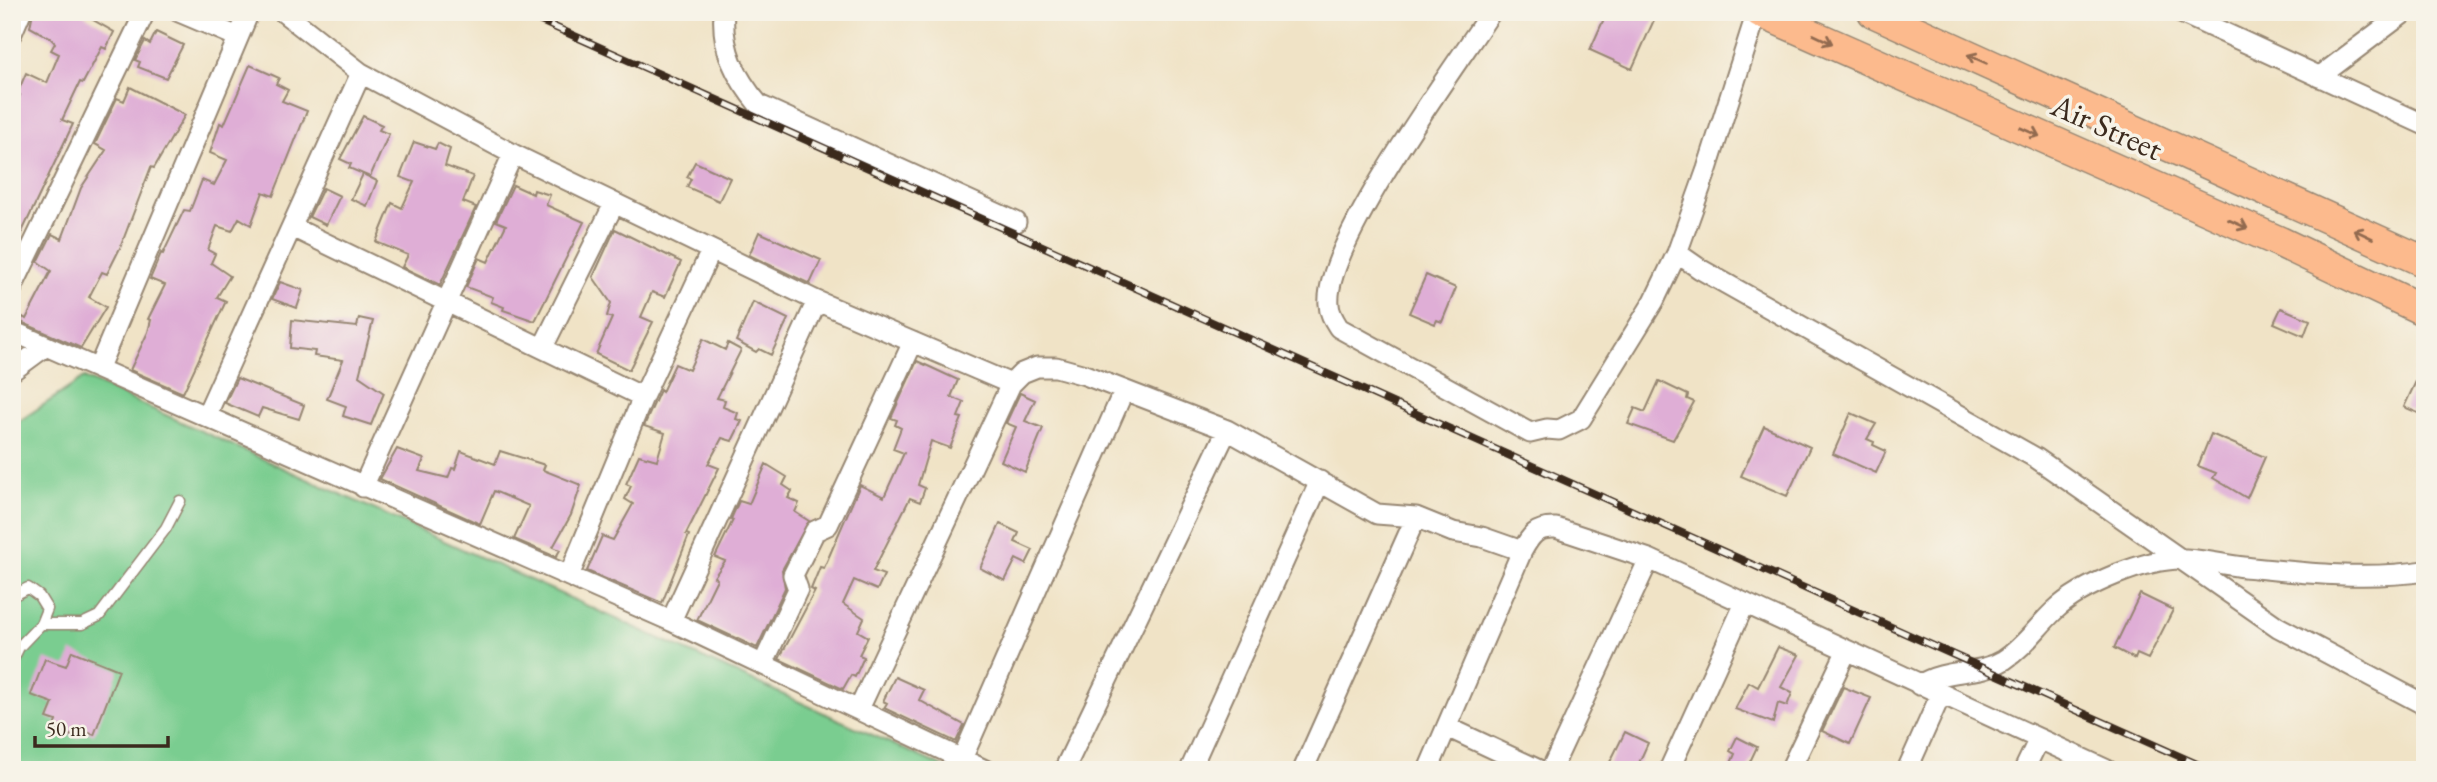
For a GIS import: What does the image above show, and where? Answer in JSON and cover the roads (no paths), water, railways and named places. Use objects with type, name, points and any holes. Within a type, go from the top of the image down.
[{"type":"main road","name":"Air Street","points":[[1759,12],[2280,242],[2425,311]]},
{"type":"main road","name":"Air Street","points":[[1880,14],[2425,262]]},
{"type":"street","points":[[12,33],[22,12]]},
{"type":"street","points":[[12,288],[145,12]]},
{"type":"street","points":[[179,12],[238,37]]},
{"type":"street","points":[[99,367],[249,12]]},
{"type":"street","points":[[283,12],[361,73],[513,154],[817,301],[1011,384]]},
{"type":"street","points":[[724,12],[729,56],[737,77],[759,105],[1016,222]]},
{"type":"street","points":[[1491,12],[1358,216],[1330,288],[1331,316],[1339,328],[1530,433],[1547,429],[1559,430],[1581,419],[1654,301],[1677,253],[1759,12]]},
{"type":"street","points":[[2179,12],[2425,125]]},
{"type":"street","points":[[2319,77],[2405,12]]},
{"type":"street","points":[[206,416],[361,73]]},
{"type":"street","points":[[363,487],[448,304],[513,154]]},
{"type":"street","points":[[543,347],[614,204]]},
{"type":"street","points":[[292,227],[643,397]]},
{"type":"street","points":[[569,576],[643,397],[711,251]]},
{"type":"street","points":[[1677,253],[2036,458],[2278,627],[2425,705]]},
{"type":"street","points":[[671,621],[817,301]]},
{"type":"street","points":[[12,331],[671,621],[985,770]]},
{"type":"street","points":[[763,664],[799,589],[793,575],[815,531],[828,525],[913,342]]},
{"type":"street","points":[[12,371],[46,346]]},
{"type":"street","points":[[859,709],[1011,384],[1022,373],[1037,367],[1056,368],[1085,375],[1227,430],[1377,514],[1416,517],[1453,533],[1482,537],[1522,551]]},
{"type":"street","points":[[962,759],[1124,390]]},
{"type":"street","points":[[1064,770],[1227,430]]},
{"type":"street","points":[[1190,770],[1320,481]]},
{"type":"street","points":[[1303,770],[1416,517]]},
{"type":"street","points":[[1428,770],[1522,551],[1531,535],[1542,527],[1556,528],[1649,559],[1846,652],[2108,770]]},
{"type":"street","points":[[1551,770],[1649,559]]},
{"type":"street","points":[[1919,685],[1935,675],[1984,669],[2004,660],[2022,646],[2056,609],[2103,580],[2132,569],[2183,559],[2342,575],[2394,576],[2425,571]]},
{"type":"street","points":[[1669,770],[1745,603]]},
{"type":"street","points":[[1790,770],[1846,652]]},
{"type":"street","points":[[1907,770],[1941,694]]},
{"type":"street","points":[[1447,727],[1539,770]]},
{"type":"street","points":[[2024,770],[2039,739]]},
{"type":"lane","points":[[41,624],[82,624],[99,616],[166,528],[180,501]]},
{"type":"lane","points":[[12,596],[28,588],[39,596],[47,609],[41,624],[19,647],[12,661]]},
{"type":"railway","points":[[521,12],[2210,770]]}]
